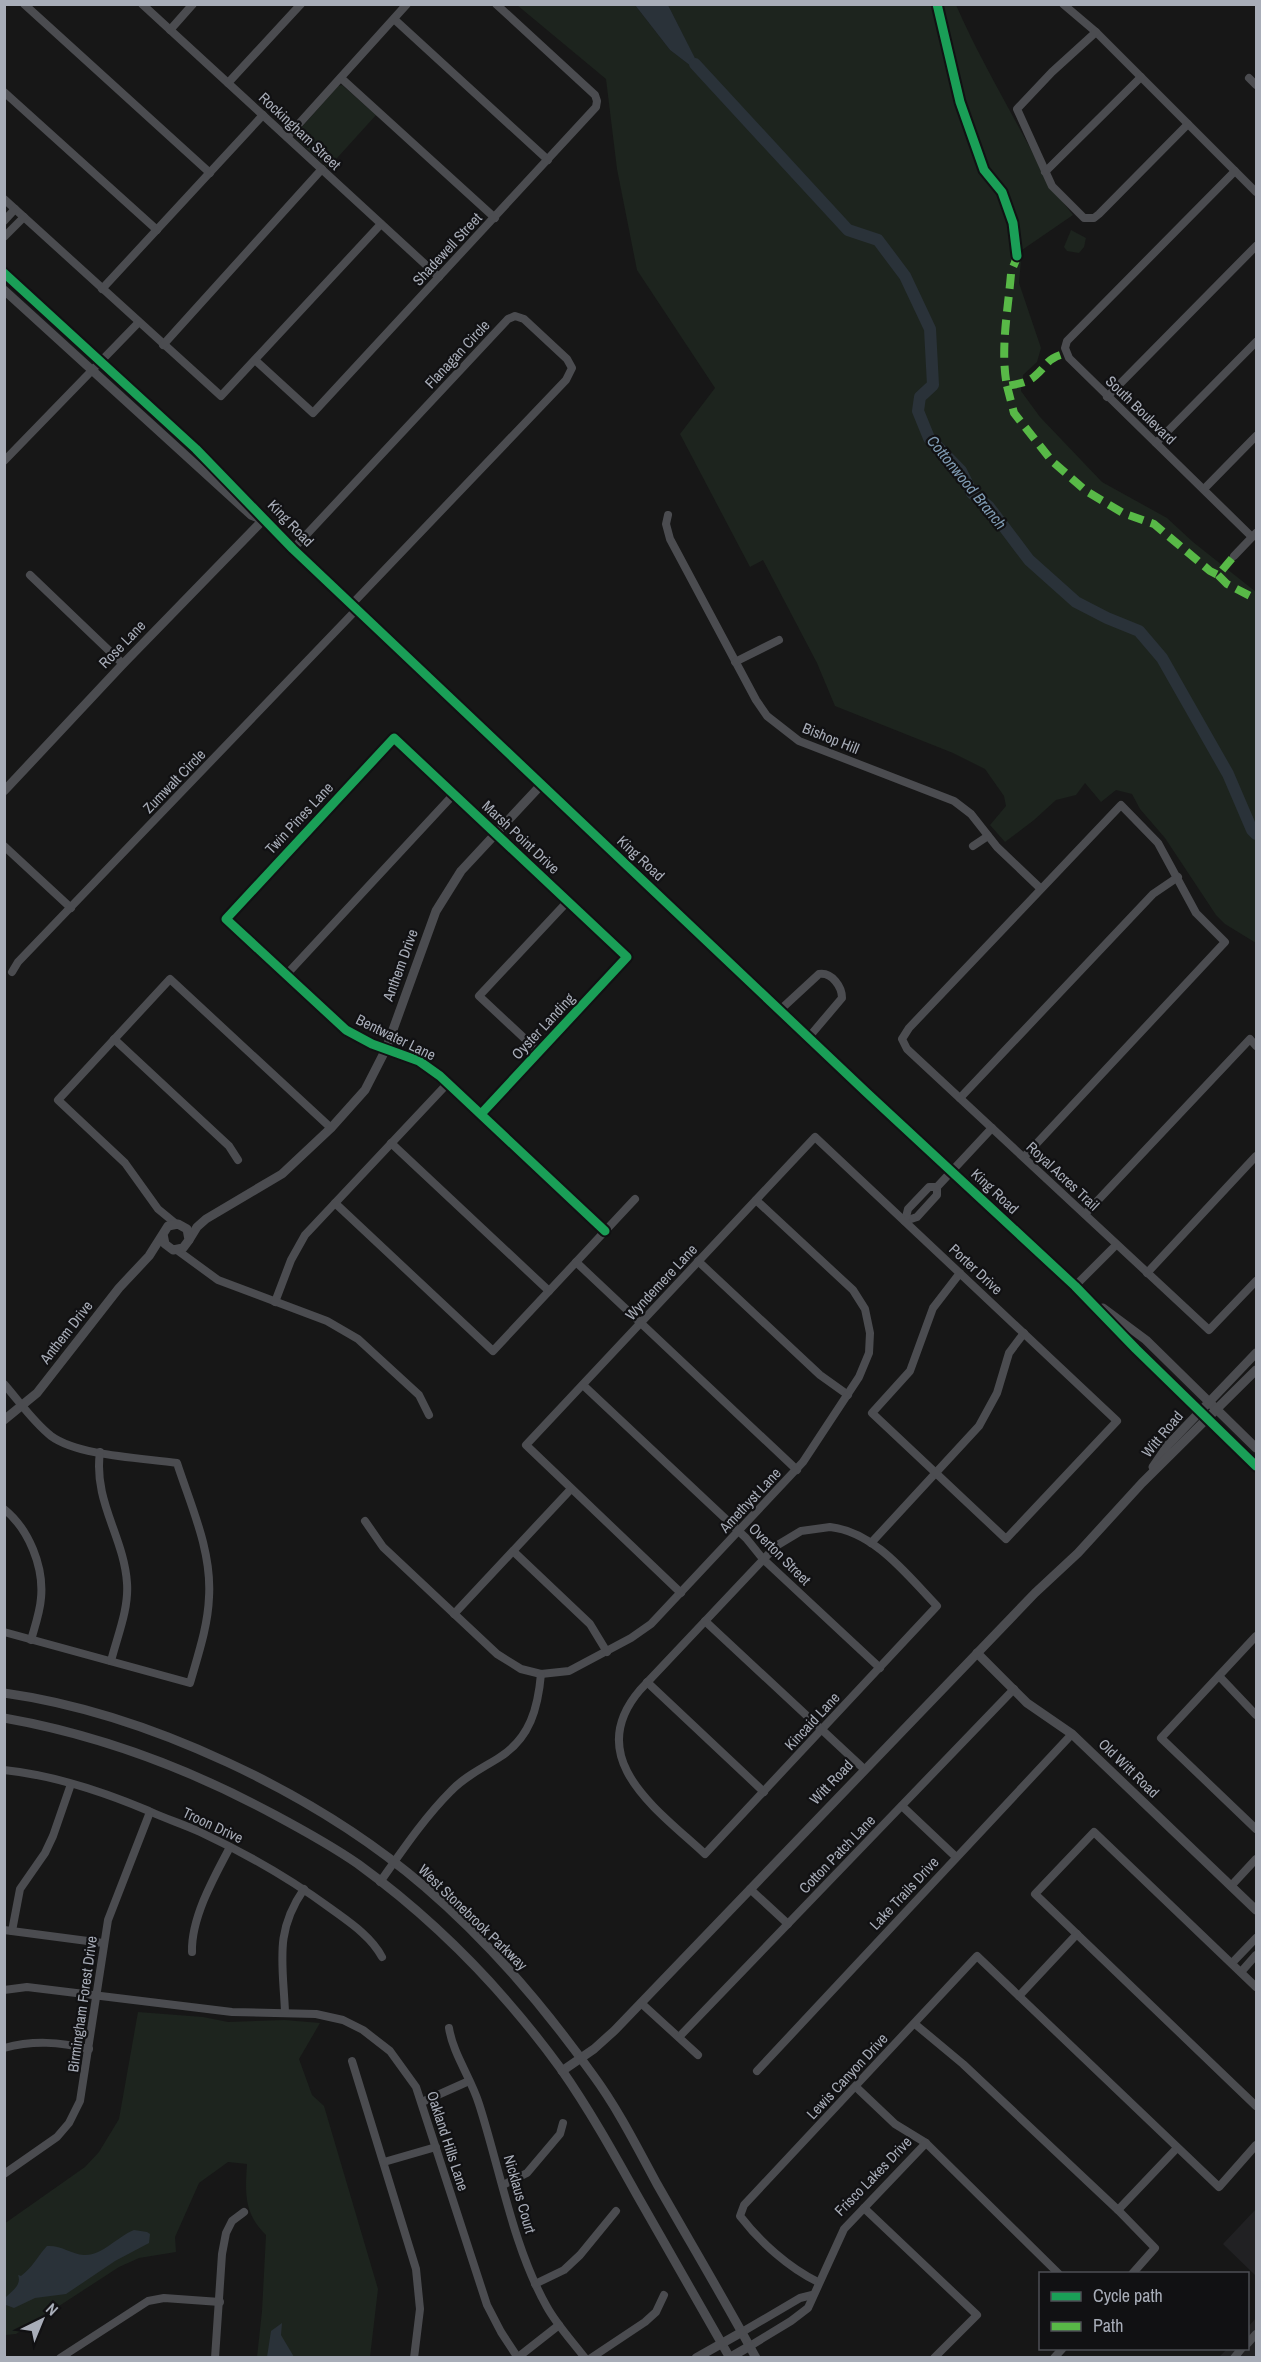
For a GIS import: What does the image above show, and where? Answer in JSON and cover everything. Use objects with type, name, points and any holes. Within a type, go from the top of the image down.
[{"type":"street","points":[[24,4],[210,173]]},
{"type":"street","name":"Rockingham Street","points":[[142,4],[439,277]]},
{"type":"street","points":[[170,30],[193,4]]},
{"type":"street","points":[[228,83],[301,4]]},
{"type":"street","points":[[287,137],[407,4]]},
{"type":"street","name":"Shadewell Street","points":[[255,360],[313,413],[596,107],[595,95],[496,4]]},
{"type":"street","points":[[1063,4],[1096,32],[1257,192]]},
{"type":"street","points":[[394,19],[548,160]]},
{"type":"street","points":[[1096,32],[1052,72],[1017,110],[1052,186],[1083,218],[1088,219],[1099,214],[1188,124]]},
{"type":"street","points":[[1045,172],[1141,77]]},
{"type":"street","points":[[341,78],[495,218]]},
{"type":"street","points":[[1249,78],[1257,85]]},
{"type":"street","points":[[4,92],[157,230]]},
{"type":"street","points":[[102,290],[263,115]]},
{"type":"street","points":[[163,345],[322,169]]},
{"type":"street","name":"South Boulevard","points":[[1235,171],[1067,341],[1065,348],[1069,358],[1107,396],[1254,535]]},
{"type":"street","points":[[4,199],[221,396],[381,224]]},
{"type":"street","points":[[4,221],[15,209]]},
{"type":"street","points":[[4,237],[24,216]]},
{"type":"street","points":[[1107,396],[1257,246]]},
{"type":"street","name":"King Road","points":[[4,273],[160,415],[257,509],[263,520],[293,549],[1076,1287],[1257,1467]]},
{"type":"street","points":[[7,292],[19,287]]},
{"type":"street","name":"King Road","points":[[7,292],[251,515],[263,520]]},
{"type":"street","name":"Flanagan Circle","points":[[293,549],[508,319],[515,316],[524,319],[567,359],[572,368],[566,380],[354,607]]},
{"type":"street","points":[[4,461],[138,323]]},
{"type":"street","points":[[1156,443],[1257,342]]},
{"type":"street","points":[[152,424],[160,415]]},
{"type":"street","points":[[1204,489],[1257,436]]},
{"type":"street","name":"Bishop Hill","points":[[668,515],[666,524],[670,539],[735,662],[767,716],[799,741],[954,801],[970,814],[997,847],[1040,888]]},
{"type":"street","name":"Rose Lane","points":[[4,791],[263,520]]},
{"type":"street","points":[[1234,556],[1254,535]]},
{"type":"street","points":[[30,575],[123,664]]},
{"type":"street","name":"Zumwalt Circle","points":[[12,972],[354,607]]},
{"type":"street","points":[[735,662],[779,640]]},
{"type":"street","name":"Marsh Point Drive","points":[[394,738],[627,957]]},
{"type":"street","name":"Twin Pines Lane","points":[[226,919],[394,738]]},
{"type":"street","name":"Anthem Drive","points":[[188,1241],[196,1227],[206,1219],[282,1174],[331,1128],[365,1090],[386,1049],[436,911],[461,871],[541,785]]},
{"type":"street","points":[[286,975],[454,794]]},
{"type":"street","points":[[1024,1157],[1225,942],[1196,914],[1178,877],[1151,835],[1121,805],[1040,888]]},
{"type":"street","points":[[973,846],[988,836]]},
{"type":"street","points":[[4,846],[71,908]]},
{"type":"street","points":[[960,1098],[1153,894],[1178,877]]},
{"type":"street","name":"Royal Acres Trail","points":[[1040,888],[909,1028],[902,1039],[908,1049],[1209,1330],[1257,1281]]},
{"type":"street","points":[[539,1052],[479,996],[568,901]]},
{"type":"street","name":"Bentwater Lane","points":[[226,919],[346,1030],[372,1044],[419,1061],[448,1083],[605,1231]]},
{"type":"street","name":"Oyster Landing","points":[[481,1114],[627,957]]},
{"type":"street","points":[[780,1010],[819,974],[828,975],[835,981],[842,995],[840,1002],[809,1037]]},
{"type":"street","points":[[194,1262],[187,1229],[158,1209],[125,1163],[58,1100],[170,979],[331,1128]]},
{"type":"street","points":[[1085,1214],[1250,1039],[1257,1046]]},
{"type":"street","points":[[114,1040],[230,1146],[238,1160]]},
{"type":"street","points":[[275,1302],[291,1260],[305,1235],[448,1083]]},
{"type":"street","points":[[905,1221],[917,1217],[937,1195],[937,1187],[992,1128]]},
{"type":"street","name":"Wyndemere Lane","points":[[571,1489],[526,1445],[815,1137]]},
{"type":"street","name":"Porter Drive","points":[[815,1137],[1117,1421],[1006,1539],[935,1475]]},
{"type":"street","points":[[391,1143],[549,1291]]},
{"type":"street","points":[[1147,1273],[1257,1156]]},
{"type":"street","points":[[905,1221],[908,1209],[929,1187],[937,1187]]},
{"type":"street","points":[[335,1203],[493,1351],[635,1199]]},
{"type":"street","name":"Amethyst Lane","points":[[541,1674],[569,1671],[645,1629],[797,1470],[848,1395],[867,1359],[870,1333],[865,1309],[854,1290],[756,1200]]},
{"type":"street","points":[[158,1209],[165,1244],[194,1262],[218,1281],[327,1321],[358,1339],[419,1395],[429,1415]]},
{"type":"street","name":"Anthem Drive","points":[[177,1223],[193,1223],[206,1219]]},
{"type":"street","points":[[163,1233],[168,1226],[177,1223]]},
{"type":"street","name":"Anthem Drive","points":[[4,1420],[24,1406],[44,1385],[105,1305],[147,1259],[163,1233]]},
{"type":"street","points":[[175,1250],[183,1248],[188,1241]]},
{"type":"street","points":[[1076,1287],[1116,1245]]},
{"type":"street","name":"Anthem Drive","points":[[147,1259],[162,1251],[175,1250]]},
{"type":"street","points":[[698,1261],[820,1375],[848,1395]]},
{"type":"street","points":[[576,1262],[797,1470]]},
{"type":"street","points":[[935,1475],[872,1413],[910,1371],[933,1308],[960,1273]]},
{"type":"street","name":"King Road","points":[[1076,1287],[1146,1340],[1257,1448]]},
{"type":"street","points":[[764,1792],[647,1682],[782,1541],[795,1534],[830,1527],[852,1532],[871,1543],[973,1434],[997,1393],[1009,1353],[1024,1333]]},
{"type":"street","name":"Witt Road","points":[[1142,1483],[1168,1445],[1257,1353]]},
{"type":"street","name":"Witt Road","points":[[562,2071],[594,2049],[614,2031],[1050,1577],[1084,1547],[1142,1483],[1257,1370]]},
{"type":"street","points":[[4,1384],[45,1431],[57,1440],[78,1448],[177,1463],[205,1552],[209,1579],[206,1622],[190,1683],[4,1632]]},
{"type":"street","name":"Overton Street","points":[[583,1385],[880,1668]]},
{"type":"street","points":[[100,1452],[99,1488],[124,1567],[128,1588],[125,1609],[111,1661]]},
{"type":"street","points":[[454,1614],[571,1489],[681,1593]]},
{"type":"street","points":[[7,1511],[26,1534],[40,1576],[41,1604],[31,1640]]},
{"type":"street","points":[[365,1521],[383,1547],[508,1663],[527,1672],[541,1674],[536,1708],[522,1737],[504,1754],[474,1772],[451,1790],[380,1882]]},
{"type":"street","name":"Kincaid Lane","points":[[647,1682],[632,1701],[623,1719],[620,1747],[624,1767],[630,1780],[643,1796],[705,1854],[937,1605],[871,1543]]},
{"type":"street","points":[[513,1551],[590,1624],[607,1652]]},
{"type":"street","points":[[705,1621],[864,1769]]},
{"type":"street","points":[[1257,1636],[1161,1738],[1257,1829]]},
{"type":"street","name":"Old Witt Road","points":[[977,1653],[1033,1707],[1072,1734],[1257,1910]]},
{"type":"street","points":[[1220,1676],[1257,1715]]},
{"type":"street","name":"Cotton Patch Lane","points":[[679,2037],[1014,1689]]},
{"type":"street","name":"West Stonebrook Parkway","points":[[4,1693],[99,1714],[188,1744],[262,1780],[302,1803],[373,1846],[426,1888],[500,1959],[554,2023],[580,2059],[615,2109],[756,2358]]},
{"type":"street","points":[[4,1718],[86,1736],[192,1773],[309,1833],[358,1864],[446,1938],[536,2036],[562,2071],[605,2138],[730,2357]]},
{"type":"street","name":"Lake Trails Drive","points":[[757,2071],[1072,1734]]},
{"type":"street","name":"Troon Drive","points":[[4,1770],[71,1784],[124,1801],[230,1847],[304,1889],[375,1943],[382,1957]]},
{"type":"street","points":[[71,1784],[49,1845],[20,1889],[8,1930],[103,1943]]},
{"type":"street","points":[[902,1806],[956,1857]]},
{"type":"street","name":"Birmingham Forest Drive","points":[[4,2174],[57,2137],[69,2123],[80,2102],[108,1920],[150,1812]]},
{"type":"street","points":[[1257,1987],[1094,1832],[1035,1894],[1257,2106]]},
{"type":"street","points":[[192,1952],[191,1936],[205,1898],[230,1847]]},
{"type":"street","points":[[1231,1886],[1257,1859]]},
{"type":"street","points":[[285,2012],[283,1931],[293,1905],[304,1889]]},
{"type":"street","points":[[750,1889],[788,1924]]},
{"type":"street","points":[[1077,1934],[1019,1996],[1219,2187],[1257,2145]]},
{"type":"street","points":[[1232,1963],[1257,1938]]},
{"type":"street","points":[[1241,1972],[1257,1955]]},
{"type":"street","name":"Lewis Canyon Drive","points":[[818,2282],[800,2274],[748,2226],[740,2216],[744,2205],[977,1956],[1019,1996]]},
{"type":"street","name":"Oakland Hills Lane","points":[[4,1990],[27,1987],[232,2012],[316,2014],[334,2018],[363,2030],[384,2046],[399,2062],[416,2087],[488,2305],[518,2357]]},
{"type":"street","points":[[641,2003],[698,2055]]},
{"type":"street","points":[[915,2024],[963,2064],[1118,2210],[1155,2248],[1134,2272]]},
{"type":"street","name":"Nicklaus Court","points":[[449,2028],[451,2040],[478,2101],[535,2284],[559,2325],[585,2358]]},
{"type":"street","points":[[4,2048],[30,2042],[89,2049]]},
{"type":"street","points":[[352,2061],[416,2269],[420,2308],[414,2358]]},
{"type":"street","points":[[422,2102],[469,2080]]},
{"type":"street","points":[[856,2087],[895,2124],[926,2143],[1057,2272]]},
{"type":"street","points":[[503,2185],[527,2173],[560,2134],[563,2123]]},
{"type":"street","name":"Frisco Lakes Drive","points":[[730,2357],[791,2321],[808,2308],[843,2229],[926,2143]]},
{"type":"street","points":[[384,2162],[436,2147]]},
{"type":"street","points":[[1118,2210],[1177,2148]]},
{"type":"street","points":[[864,2208],[977,2315],[934,2358]]},
{"type":"street","points":[[535,2284],[564,2270],[616,2211]]},
{"type":"street","points":[[215,2358],[222,2254],[226,2233],[232,2221],[244,2212]]},
{"type":"street","points":[[591,2358],[645,2322],[656,2312],[664,2295]]},
{"type":"street","points":[[696,2358],[800,2298],[812,2295]]},
{"type":"street","points":[[60,2358],[148,2301],[164,2298],[220,2302]]},
{"type":"street","points":[[518,2357],[559,2325]]},
{"type":"shaded area","points":[[517,5],[635,5],[670,50],[703,75],[668,5],[956,5],[985,65],[1036,159],[1073,215],[1022,250],[1019,283],[1041,348],[1037,362],[1023,375],[1021,391],[1040,417],[1102,482],[1167,518],[1193,542],[1256,592],[1256,943],[1225,924],[1216,915],[1165,838],[1140,809],[1132,794],[1116,790],[1101,802],[1085,783],[1076,795],[1056,800],[1005,842],[990,825],[1006,806],[1004,796],[985,769],[953,753],[835,706],[817,663],[763,560],[750,567],[680,434],[715,388],[637,270],[617,169],[606,79]]},
{"type":"shaded area","points":[[635,5],[668,5],[704,76],[670,50]]},
{"type":"shaded area","points":[[342,85],[376,115],[328,168],[296,139],[295,135],[338,86]]},
{"type":"shaded area","points":[[1071,230],[1086,238],[1084,247],[1079,253],[1067,251],[1064,247]]},
{"type":"shaded area","points":[[138,2012],[203,2017],[228,2022],[285,2020],[320,2023],[299,2059],[312,2095],[324,2106],[378,2289],[370,2357],[257,2357],[266,2235],[253,2219],[250,2211],[246,2194],[247,2164],[228,2162],[199,2183],[175,2237],[176,2252],[139,2258],[119,2267],[16,2334],[5,2335],[4,2224],[85,2167],[99,2152],[119,2119]]},
{"type":"shaded area","points":[[1256,2209],[1256,2276],[1223,2244]]},
{"type":"shaded area","points":[[134,2230],[150,2234],[149,2243],[115,2261],[66,2294],[35,2298],[14,2308],[6,2305],[6,2297],[18,2285],[18,2275],[21,2276],[29,2269],[47,2246],[84,2255],[91,2254],[104,2249]]},
{"type":"shaded area","points":[[1256,2318],[1256,2357],[1218,2358],[1226,2350],[1249,2350],[1249,2326]]},
{"type":"shaded area","points":[[282,2323],[281,2335],[294,2357],[267,2357],[271,2331]]},
{"type":"waterway","name":"Cottonwood Branch","points":[[695,64],[848,230],[878,240],[905,276],[930,329],[933,385],[920,397],[918,411],[929,438],[961,471],[972,493],[989,507],[1029,560],[1076,602],[1139,631],[1162,658],[1228,774],[1252,830],[1256,834]]},
{"type":"marked path","points":[[1017,252],[1011,274],[1005,330],[1004,358],[1007,386],[1029,380],[1040,372],[1051,359],[1067,353]]},
{"type":"marked path","points":[[1007,386],[1014,413],[1052,461],[1086,491],[1123,513],[1154,524],[1210,571],[1218,575],[1234,556]]},
{"type":"marked path","points":[[1218,575],[1227,584],[1256,599]]},
{"type":"cycle path","points":[[937,4],[960,102],[984,170],[1002,192],[1013,223],[1017,256]]},
{"type":"cycle path","points":[[4,273],[196,449],[293,549],[867,1093],[1075,1286],[1256,1466]]},
{"type":"cycle path","points":[[481,1114],[627,957],[394,738],[226,919],[346,1030],[372,1044],[419,1061],[440,1076],[605,1231]]}]
